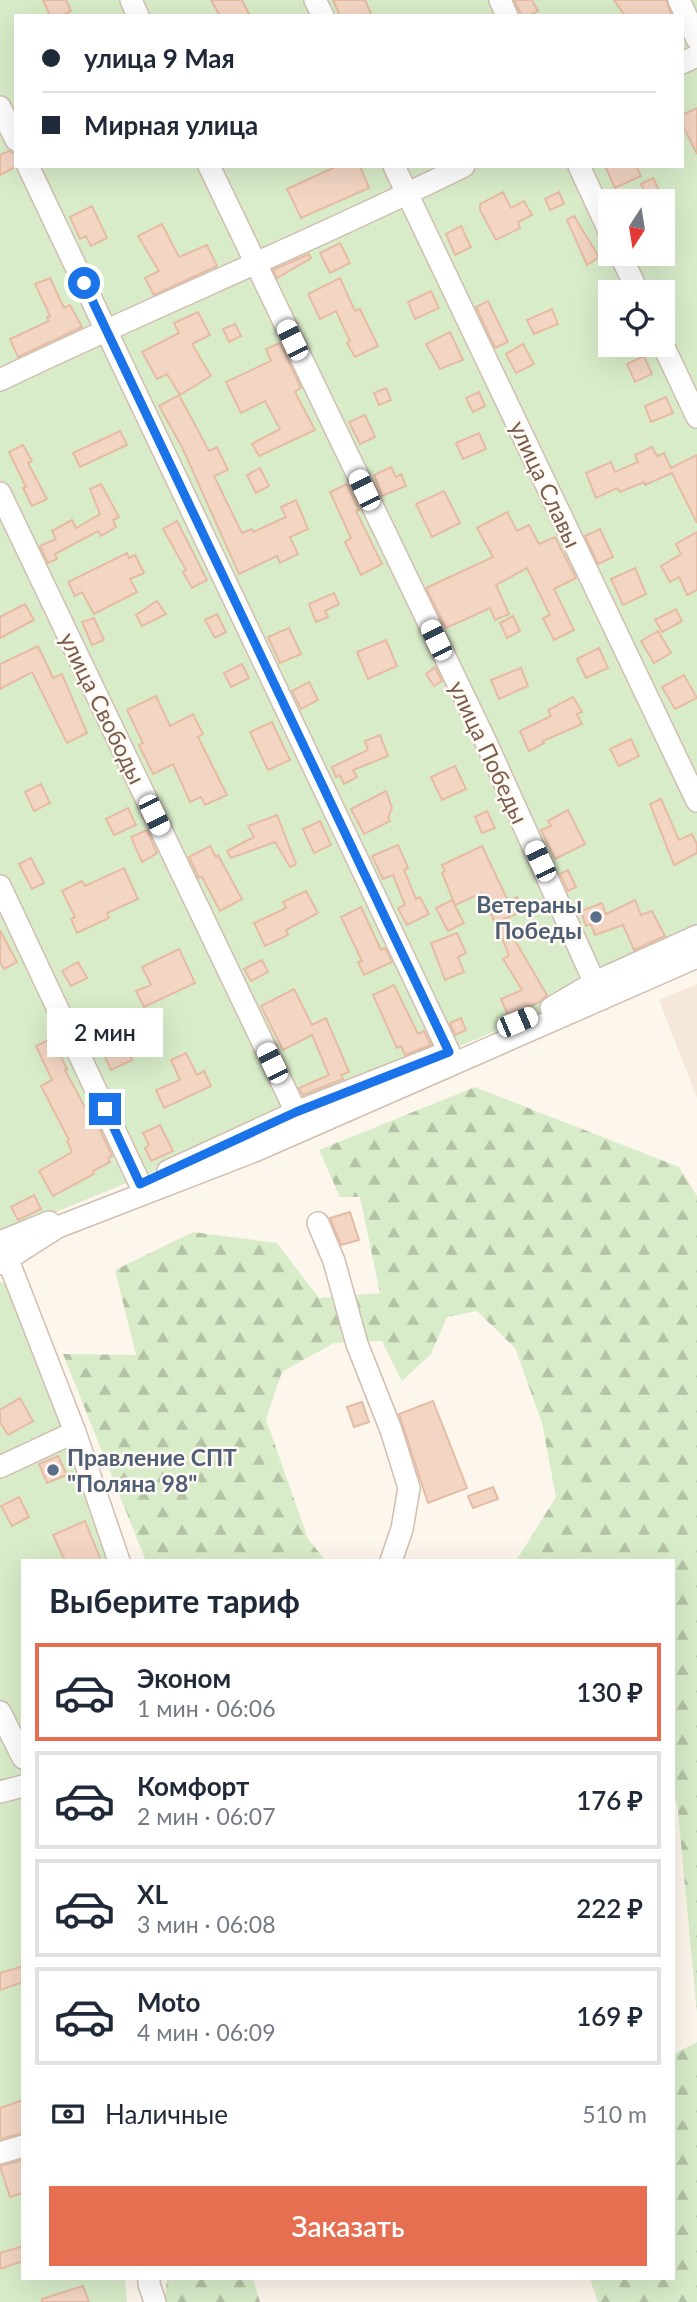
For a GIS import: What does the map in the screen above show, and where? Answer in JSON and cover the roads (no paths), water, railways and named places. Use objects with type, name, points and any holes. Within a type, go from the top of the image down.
[{"type":"street","points":[[679,0],[697,39]]},
{"type":"street","points":[[0,107],[14,136]]},
{"type":"street","points":[[29,168],[449,1052]]},
{"type":"street","name":"улица Победы","points":[[210,168],[479,728],[599,990]]},
{"type":"street","name":"улица Славы","points":[[395,168],[697,801]]},
{"type":"street","points":[[0,380],[106,329],[255,265],[460,168]]},
{"type":"street","points":[[580,168],[598,206]]},
{"type":"street","points":[[669,357],[697,417]]},
{"type":"street","name":"улица Свободы","points":[[0,493],[296,1112]]},
{"type":"street","points":[[0,886],[140,1184]]},
{"type":"street","points":[[3,1256],[58,1227],[257,1150],[599,990],[697,936]]},
{"type":"street","points":[[3,1256],[140,1184],[296,1112],[449,1052],[562,1003],[697,957]]},
{"type":"street","points":[[318,1223],[334,1261],[357,1344],[391,1430],[409,1488],[402,1529],[392,1559]]},
{"type":"street","points":[[3,1256],[75,1432],[118,1559]]},
{"type":"street","points":[[0,1467],[75,1432]]},
{"type":"street","points":[[0,1712],[21,1754]]},
{"type":"street","points":[[0,1792],[21,1787]]},
{"type":"street","points":[[0,2153],[21,2147]]},
{"type":"street","points":[[149,2280],[155,2302]]},
{"type":"place","name":"Ветераны Победы","points":[[596,917]]},
{"type":"place","name":"Правление СПТ \"Поляна 98\"","points":[[53,1470]]}]
